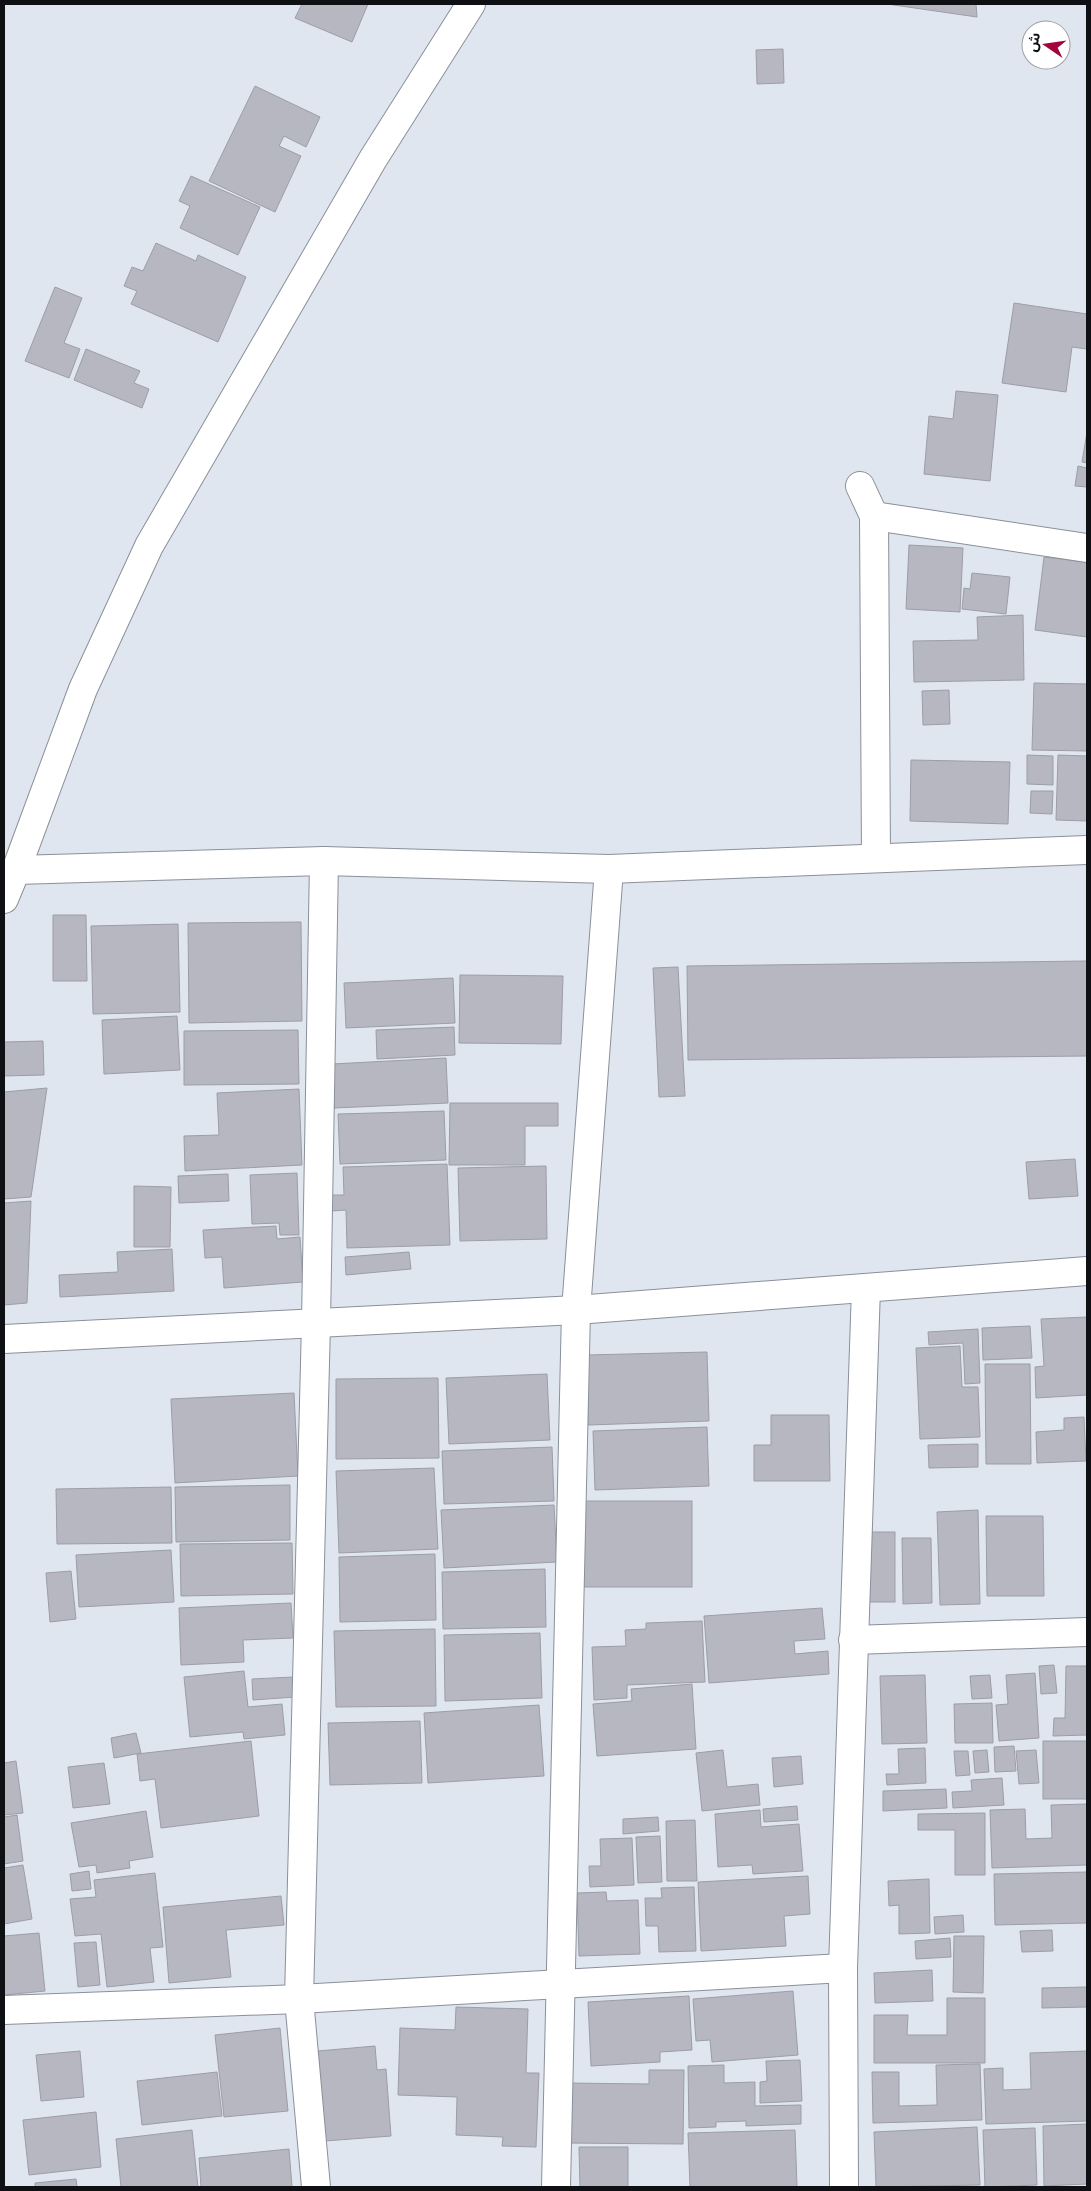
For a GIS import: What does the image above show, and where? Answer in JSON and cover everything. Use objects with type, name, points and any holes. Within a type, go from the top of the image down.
[{"type":"street","points":[[4,899],[83,689],[149,546],[373,159],[471,4]]},
{"type":"street","points":[[860,486],[874,516],[876,858]]},
{"type":"street","points":[[874,516],[1087,548]]},
{"type":"street","points":[[16,870],[324,861],[609,869],[1087,850]]},
{"type":"street","points":[[316,2187],[299,1999],[316,1323],[324,861]]},
{"type":"street","points":[[556,2187],[576,1310],[609,869]]},
{"type":"street","points":[[4,1339],[576,1310],[1087,1271]]},
{"type":"street","points":[[844,2187],[844,1968],[853,1640],[866,1288]]},
{"type":"street","points":[[853,1640],[1087,1632]]},
{"type":"street","points":[[4,2010],[299,1999],[844,1968]]},
{"type":"building","points":[[302,4],[368,4],[352,42],[295,18]]},
{"type":"building","points":[[887,4],[976,4],[977,17]]},
{"type":"building","points":[[783,49],[784,83],[757,84],[756,50]]},
{"type":"building","points":[[255,86],[320,117],[306,147],[284,136],[279,146],[301,156],[275,212],[209,181]]},
{"type":"building","points":[[191,176],[260,207],[238,255],[180,228],[190,206],[179,201]]},
{"type":"building","points":[[156,243],[196,261],[198,255],[246,277],[218,342],[131,304],[137,291],[124,286],[132,267],[143,271]]},
{"type":"building","points":[[55,287],[82,298],[64,343],[80,349],[69,378],[25,361]]},
{"type":"building","points":[[1014,303],[1087,314],[1087,349],[1072,347],[1066,392],[1002,383]]},
{"type":"building","points":[[86,349],[140,371],[134,383],[149,389],[142,408],[74,380]]},
{"type":"building","points":[[956,391],[998,395],[990,481],[924,474],[929,416],[953,419]]},
{"type":"building","points":[[1087,432],[1087,463],[1082,462]]},
{"type":"building","points":[[1078,466],[1087,468],[1087,487],[1075,486]]},
{"type":"building","points":[[909,545],[963,548],[960,612],[906,609]]},
{"type":"building","points":[[1044,557],[1087,562],[1087,637],[1035,630]]},
{"type":"building","points":[[972,573],[1010,577],[1006,614],[962,609],[964,588],[970,589]]},
{"type":"building","points":[[1023,615],[1024,680],[914,682],[913,641],[978,640],[977,617]]},
{"type":"building","points":[[1034,683],[1087,684],[1087,751],[1032,750]]},
{"type":"building","points":[[949,690],[950,724],[923,725],[922,691]]},
{"type":"building","points":[[1027,755],[1053,756],[1053,785],[1027,784]]},
{"type":"building","points":[[1058,755],[1087,756],[1087,821],[1056,820]]},
{"type":"building","points":[[911,760],[1010,762],[1008,824],[910,821]]},
{"type":"building","points":[[1031,791],[1053,791],[1052,814],[1030,813]]},
{"type":"building","points":[[53,915],[86,915],[87,981],[53,981]]},
{"type":"building","points":[[301,922],[302,1021],[189,1023],[188,923]]},
{"type":"building","points":[[178,924],[180,1012],[93,1014],[91,926]]},
{"type":"building","points":[[1087,961],[1087,1056],[688,1060],[687,966]]},
{"type":"building","points":[[678,967],[685,1096],[659,1097],[653,968]]},
{"type":"building","points":[[460,975],[563,976],[561,1044],[459,1043]]},
{"type":"building","points":[[453,978],[455,1023],[346,1028],[344,983]]},
{"type":"building","points":[[177,1016],[180,1070],[104,1074],[102,1020]]},
{"type":"building","points":[[454,1027],[455,1055],[377,1059],[376,1030]]},
{"type":"building","points":[[298,1030],[299,1084],[184,1085],[184,1031]]},
{"type":"building","points":[[43,1041],[44,1075],[4,1076],[4,1042]]},
{"type":"building","points":[[446,1058],[448,1103],[334,1108],[332,1064]]},
{"type":"building","points":[[47,1088],[31,1197],[4,1199],[4,1092]]},
{"type":"building","points":[[299,1089],[302,1165],[185,1171],[184,1136],[219,1135],[217,1093]]},
{"type":"building","points":[[450,1103],[558,1103],[558,1126],[525,1126],[525,1165],[449,1165]]},
{"type":"building","points":[[444,1111],[446,1160],[340,1164],[338,1114]]},
{"type":"building","points":[[1075,1159],[1078,1196],[1029,1199],[1026,1162]]},
{"type":"building","points":[[447,1164],[450,1245],[347,1248],[346,1210],[332,1211],[331,1195],[344,1195],[343,1167]]},
{"type":"building","points":[[546,1166],[547,1239],[460,1241],[458,1168]]},
{"type":"building","points":[[297,1173],[299,1235],[280,1235],[279,1223],[252,1224],[250,1175]]},
{"type":"building","points":[[228,1174],[229,1201],[179,1203],[178,1176]]},
{"type":"building","points":[[134,1186],[171,1187],[170,1247],[134,1247]]},
{"type":"building","points":[[31,1201],[27,1303],[4,1305],[4,1203]]},
{"type":"building","points":[[276,1226],[277,1239],[300,1237],[303,1282],[224,1288],[222,1257],[205,1258],[203,1230]]},
{"type":"building","points":[[172,1249],[174,1291],[60,1297],[59,1275],[118,1272],[117,1252]]},
{"type":"building","points":[[409,1252],[411,1269],[346,1275],[345,1257]]},
{"type":"building","points":[[1087,1317],[1087,1395],[1036,1398],[1035,1367],[1044,1366],[1041,1319]]},
{"type":"building","points":[[1030,1326],[1032,1358],[983,1360],[982,1328]]},
{"type":"building","points":[[978,1329],[980,1383],[965,1384],[963,1343],[929,1345],[928,1332]]},
{"type":"building","points":[[960,1346],[962,1387],[978,1387],[980,1437],[920,1439],[916,1348]]},
{"type":"building","points":[[707,1352],[709,1421],[588,1425],[587,1355]]},
{"type":"building","points":[[985,1364],[1030,1364],[1031,1464],[986,1464]]},
{"type":"building","points":[[547,1374],[550,1440],[449,1444],[446,1378]]},
{"type":"building","points":[[438,1378],[439,1458],[336,1459],[336,1379]]},
{"type":"building","points":[[294,1393],[298,1476],[175,1483],[171,1399]]},
{"type":"building","points":[[771,1415],[829,1415],[830,1481],[754,1481],[754,1445],[771,1445]]},
{"type":"building","points":[[1084,1417],[1086,1461],[1037,1463],[1036,1432],[1064,1430],[1064,1418]]},
{"type":"building","points":[[707,1427],[709,1486],[595,1490],[593,1431]]},
{"type":"building","points":[[978,1444],[978,1467],[929,1468],[928,1445]]},
{"type":"building","points":[[552,1447],[554,1501],[444,1504],[442,1451]]},
{"type":"building","points":[[434,1468],[438,1549],[339,1553],[336,1471]]},
{"type":"building","points":[[290,1485],[290,1540],[176,1542],[175,1487]]},
{"type":"building","points":[[171,1487],[172,1543],[57,1544],[56,1489]]},
{"type":"building","points":[[583,1501],[692,1501],[692,1587],[583,1587]]},
{"type":"building","points":[[554,1505],[557,1562],[444,1568],[441,1510]]},
{"type":"building","points":[[978,1510],[980,1604],[940,1605],[937,1512]]},
{"type":"building","points":[[986,1516],[1043,1516],[1044,1596],[987,1596]]},
{"type":"building","points":[[867,1532],[895,1532],[895,1602],[867,1602]]},
{"type":"building","points":[[902,1538],[931,1538],[932,1603],[903,1604]]},
{"type":"building","points":[[292,1543],[293,1594],[181,1596],[180,1544]]},
{"type":"building","points":[[171,1550],[174,1602],[79,1607],[76,1555]]},
{"type":"building","points":[[435,1554],[436,1620],[340,1622],[339,1557]]},
{"type":"building","points":[[545,1569],[546,1627],[443,1629],[442,1572]]},
{"type":"building","points":[[71,1571],[76,1619],[50,1622],[46,1573]]},
{"type":"building","points":[[291,1603],[293,1638],[243,1640],[244,1662],[181,1665],[179,1608]]},
{"type":"building","points":[[822,1608],[825,1639],[794,1641],[795,1654],[828,1651],[829,1674],[709,1683],[704,1616]]},
{"type":"building","points":[[702,1621],[705,1682],[627,1685],[627,1698],[594,1700],[592,1647],[626,1646],[625,1630],[646,1629],[646,1623]]},
{"type":"building","points":[[435,1629],[436,1706],[336,1707],[334,1631]]},
{"type":"building","points":[[540,1633],[542,1698],[445,1701],[444,1635]]},
{"type":"building","points":[[1054,1665],[1057,1693],[1041,1694],[1039,1666]]},
{"type":"building","points":[[1066,1666],[1087,1666],[1087,1735],[1053,1736],[1054,1718],[1065,1718]]},
{"type":"building","points":[[244,1671],[248,1707],[282,1704],[285,1735],[244,1739],[243,1732],[190,1737],[184,1677]]},
{"type":"building","points":[[1035,1673],[1039,1738],[999,1741],[996,1705],[1008,1704],[1006,1675]]},
{"type":"building","points":[[925,1675],[927,1743],[882,1744],[880,1676]]},
{"type":"building","points":[[990,1675],[992,1698],[972,1699],[970,1676]]},
{"type":"building","points":[[294,1677],[295,1697],[253,1700],[252,1679]]},
{"type":"building","points":[[692,1684],[696,1749],[597,1756],[593,1704],[632,1701],[631,1689]]},
{"type":"building","points":[[992,1703],[993,1743],[955,1743],[954,1704]]},
{"type":"building","points":[[539,1705],[544,1776],[428,1783],[424,1713]]},
{"type":"building","points":[[420,1721],[422,1783],[330,1785],[328,1723]]},
{"type":"building","points":[[136,1733],[141,1753],[114,1758],[111,1738]]},
{"type":"building","points":[[251,1741],[259,1816],[161,1828],[155,1779],[140,1781],[137,1754]]},
{"type":"building","points":[[1043,1741],[1087,1741],[1087,1799],[1043,1799]]},
{"type":"building","points":[[1014,1746],[1016,1771],[995,1772],[994,1747]]},
{"type":"building","points":[[925,1748],[926,1783],[887,1785],[886,1774],[899,1774],[898,1749]]},
{"type":"building","points":[[723,1750],[727,1787],[758,1784],[760,1805],[702,1811],[696,1753]]},
{"type":"building","points":[[987,1750],[989,1772],[975,1773],[973,1751]]},
{"type":"building","points":[[1036,1750],[1039,1783],[1019,1784],[1016,1751]]},
{"type":"building","points":[[954,1751],[968,1751],[970,1775],[956,1776]]},
{"type":"building","points":[[801,1756],[803,1784],[774,1787],[772,1758]]},
{"type":"building","points":[[16,1761],[23,1813],[4,1815],[4,1763]]},
{"type":"building","points":[[104,1763],[110,1804],[73,1808],[68,1767]]},
{"type":"building","points":[[1002,1778],[1004,1805],[953,1808],[952,1792],[972,1791],[971,1780]]},
{"type":"building","points":[[946,1789],[947,1808],[883,1811],[883,1791]]},
{"type":"building","points":[[1087,1804],[1087,1865],[992,1868],[990,1810],[1025,1809],[1026,1839],[1052,1838],[1051,1805]]},
{"type":"building","points":[[797,1806],[798,1820],[764,1822],[763,1809]]},
{"type":"building","points":[[760,1810],[761,1827],[799,1824],[803,1871],[753,1874],[752,1865],[718,1867],[715,1814]]},
{"type":"building","points":[[146,1811],[153,1857],[129,1861],[130,1868],[97,1873],[96,1865],[79,1867],[71,1823]]},
{"type":"building","points":[[985,1813],[985,1875],[955,1875],[955,1830],[918,1830],[918,1814]]},
{"type":"building","points":[[17,1815],[23,1861],[4,1864],[4,1817]]},
{"type":"building","points":[[658,1817],[659,1831],[623,1834],[623,1819]]},
{"type":"building","points":[[695,1820],[697,1881],[667,1881],[666,1821]]},
{"type":"building","points":[[660,1836],[662,1882],[638,1883],[636,1837]]},
{"type":"building","points":[[632,1838],[634,1885],[590,1887],[589,1866],[601,1866],[600,1839]]},
{"type":"building","points":[[23,1865],[32,1919],[4,1924],[4,1868]]},
{"type":"building","points":[[89,1871],[91,1889],[72,1891],[70,1874]]},
{"type":"building","points":[[1087,1872],[1087,1923],[995,1925],[994,1874]]},
{"type":"building","points":[[155,1873],[163,1947],[150,1948],[154,1982],[107,1987],[101,1934],[75,1936],[70,1899],[96,1897],[94,1880]]},
{"type":"building","points":[[808,1876],[810,1914],[784,1916],[786,1946],[701,1951],[698,1882]]},
{"type":"building","points":[[929,1879],[930,1933],[899,1934],[899,1905],[889,1906],[888,1881]]},
{"type":"building","points":[[694,1887],[696,1951],[659,1952],[658,1926],[646,1926],[645,1898],[662,1898],[661,1888]]},
{"type":"building","points":[[606,1892],[607,1901],[638,1900],[640,1954],[579,1956],[577,1893]]},
{"type":"building","points":[[281,1896],[284,1925],[226,1930],[231,1977],[169,1983],[163,1907]]},
{"type":"building","points":[[963,1915],[964,1932],[935,1934],[934,1917]]},
{"type":"building","points":[[1052,1930],[1053,1951],[1022,1952],[1020,1931]]},
{"type":"building","points":[[39,1933],[45,1991],[4,1995],[4,1936]]},
{"type":"building","points":[[954,1936],[984,1936],[983,1993],[953,1992]]},
{"type":"building","points":[[950,1938],[951,1957],[916,1959],[915,1941]]},
{"type":"building","points":[[96,1942],[100,1985],[78,1987],[74,1943]]},
{"type":"building","points":[[932,1970],[933,2001],[875,2003],[874,1973]]},
{"type":"building","points":[[1087,1987],[1087,2007],[1042,2008],[1042,1988]]},
{"type":"building","points":[[793,1991],[798,2055],[712,2062],[710,2040],[696,2041],[693,1999]]},
{"type":"building","points":[[689,1996],[692,2050],[660,2052],[660,2062],[591,2066],[588,2002]]},
{"type":"building","points":[[947,1998],[985,1998],[985,2063],[874,2063],[874,2015],[908,2015],[907,2035],[947,2035]]},
{"type":"building","points":[[456,2007],[528,2009],[526,2073],[539,2073],[536,2147],[502,2146],[503,2137],[456,2135],[457,2097],[398,2095],[400,2028],[455,2030]]},
{"type":"building","points":[[280,2028],[288,2111],[224,2117],[215,2035]]},
{"type":"building","points":[[375,2046],[377,2070],[386,2069],[391,2136],[325,2141],[318,2051]]},
{"type":"building","points":[[80,2051],[84,2097],[41,2101],[36,2055]]},
{"type":"building","points":[[1087,2051],[1087,2121],[986,2124],[984,2069],[1003,2068],[1003,2090],[1031,2089],[1030,2053]]},
{"type":"building","points":[[800,2060],[802,2101],[760,2103],[760,2082],[767,2081],[766,2061]]},
{"type":"building","points":[[980,2064],[982,2120],[873,2123],[872,2072],[899,2072],[899,2106],[937,2105],[936,2065]]},
{"type":"building","points":[[724,2065],[724,2083],[755,2082],[755,2106],[801,2105],[801,2124],[746,2126],[746,2121],[716,2122],[716,2127],[689,2128],[688,2066]]},
{"type":"building","points":[[649,2070],[684,2070],[683,2144],[565,2143],[567,2083],[649,2084]]},
{"type":"building","points":[[217,2072],[222,2116],[142,2125],[137,2081]]},
{"type":"building","points":[[96,2112],[101,2167],[29,2175],[23,2120]]},
{"type":"building","points":[[1087,2124],[1087,2184],[1044,2186],[1043,2126]]},
{"type":"building","points":[[977,2127],[980,2185],[876,2187],[874,2132]]},
{"type":"building","points":[[1035,2128],[1037,2185],[985,2187],[983,2130]]},
{"type":"building","points":[[192,2130],[198,2187],[121,2187],[116,2139]]},
{"type":"building","points":[[795,2130],[797,2187],[690,2187],[688,2133]]},
{"type":"building","points":[[579,2147],[628,2147],[628,2187],[580,2187]]},
{"type":"building","points":[[289,2149],[292,2187],[201,2187],[199,2158]]},
{"type":"building","points":[[76,2179],[77,2187],[35,2187],[35,2183]]}]
